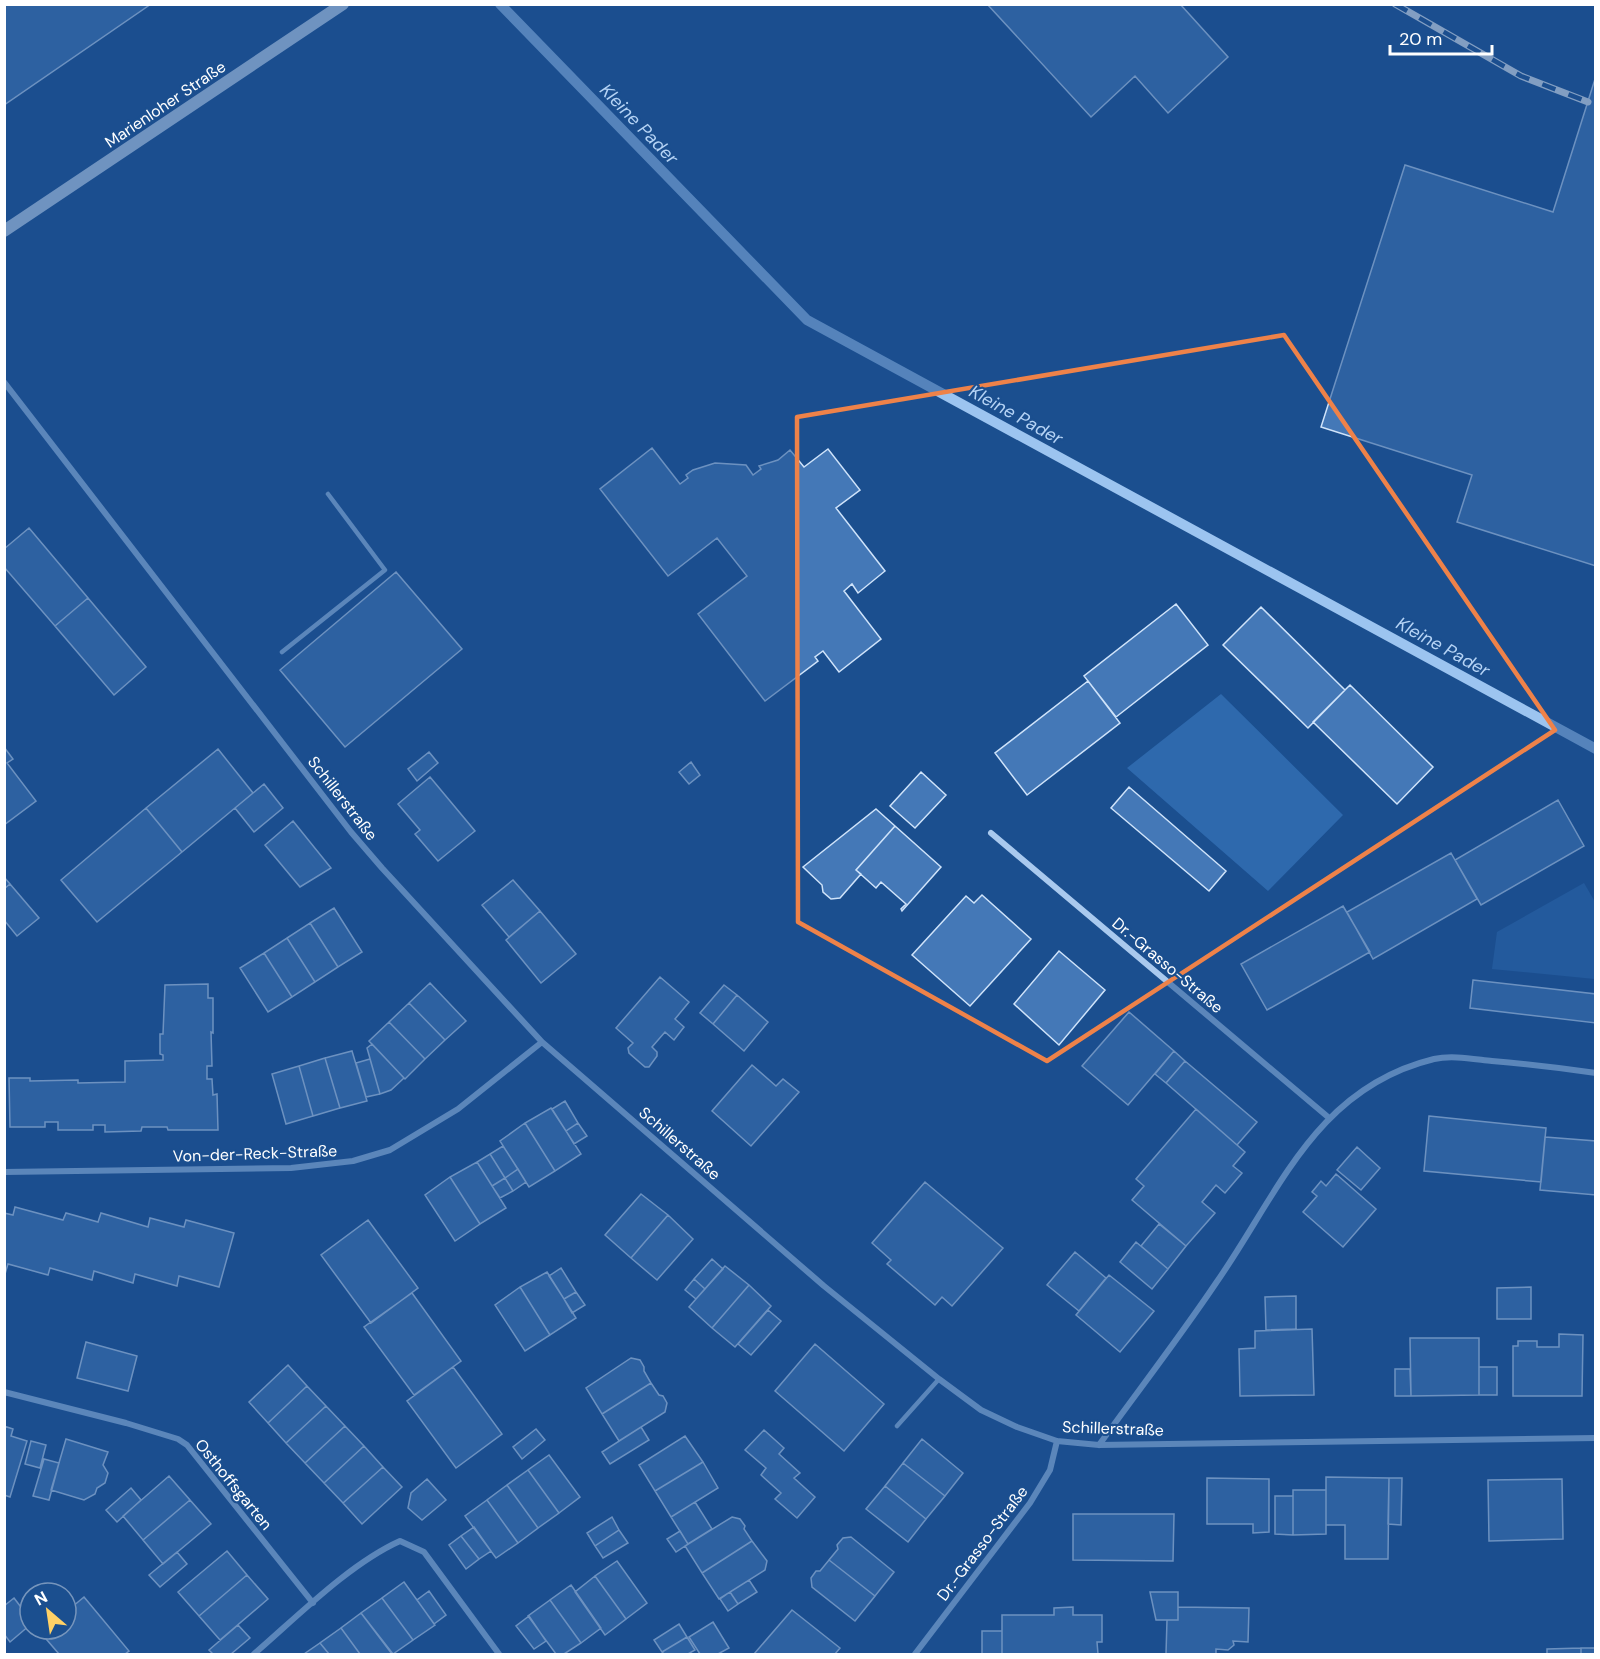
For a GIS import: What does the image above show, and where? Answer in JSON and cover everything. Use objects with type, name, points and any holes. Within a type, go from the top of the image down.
[{"type":"street","name":"Marienloher Straße","points":[[4,231],[343,4]]},
{"type":"street","name":"Schillerstraße","points":[[4,382],[351,832],[542,1042],[824,1286],[981,1410],[1017,1427],[1057,1441],[1099,1444],[1596,1438]]},
{"type":"street","name":"Dr.-Grasso-Straße","points":[[991,833],[1328,1118]]},
{"type":"street","name":"Von-der-Reck-Straße","points":[[4,1172],[291,1168],[353,1161],[390,1150],[458,1109],[542,1042]]},
{"type":"street","points":[[1099,1444],[1217,1282],[1302,1148],[1328,1118],[1353,1097],[1398,1072],[1436,1058],[1457,1057],[1544,1065],[1596,1073]]},
{"type":"street","name":"Osthoffsgarten","points":[[4,1392],[126,1423],[178,1439],[187,1445],[313,1603]]},
{"type":"street","name":"Dr.-Grasso-Straße","points":[[915,1654],[1030,1503],[1050,1470],[1057,1441]]},
{"type":"street","points":[[254,1654],[377,1551],[400,1541],[424,1552],[499,1654]]},
{"type":"lane","points":[[282,652],[385,570],[328,494]]},
{"type":"lane","points":[[897,1426],[939,1379]]},
{"type":"highlighted area","points":[[1284,335],[1555,730],[1047,1061],[798,922],[797,417]]},
{"type":"shaded area","points":[[1221,694],[1343,815],[1268,891],[1127,768]]},
{"type":"shaded area","points":[[1584,883],[1595,902],[1595,979],[1492,969],[1497,932]]},
{"type":"building","points":[[4,4],[151,4],[4,105]]},
{"type":"building","points":[[987,4],[1180,4],[1228,57],[1168,113],[1135,76],[1091,117]]},
{"type":"building","points":[[1595,79],[1596,566],[1457,522],[1472,475],[1321,427],[1405,165],[1553,212]]},
{"type":"building","points":[[652,448],[680,484],[693,470],[715,463],[746,465],[753,475],[761,469],[759,466],[778,460],[790,450],[804,467],[828,449],[860,490],[836,508],[885,571],[858,593],[852,584],[844,591],[881,639],[839,672],[823,651],[815,657],[818,661],[765,701],[698,614],[747,576],[717,538],[668,576],[600,489]]},
{"type":"building","points":[[29,528],[88,598],[55,626],[4,567],[4,549]]},
{"type":"building","points":[[396,572],[462,649],[345,747],[280,670]]},
{"type":"building","points":[[88,598],[146,667],[114,695],[55,626]]},
{"type":"building","points":[[1176,604],[1208,645],[1116,717],[1084,676]]},
{"type":"building","points":[[1261,607],[1345,690],[1308,728],[1223,645]]},
{"type":"building","points":[[1088,681],[1120,723],[1027,795],[995,753]]},
{"type":"building","points":[[1350,685],[1433,767],[1397,804],[1313,722]]},
{"type":"building","points":[[4,747],[13,759],[7,763],[36,801],[4,825]]},
{"type":"building","points":[[218,749],[253,793],[182,852],[146,808]]},
{"type":"building","points":[[429,752],[438,763],[417,781],[408,769]]},
{"type":"building","points":[[691,762],[700,775],[689,784],[679,772]]},
{"type":"building","points":[[921,772],[946,795],[915,828],[890,806]]},
{"type":"building","points":[[430,777],[475,831],[438,861],[415,834],[420,830],[398,804]]},
{"type":"building","points":[[264,784],[283,808],[254,832],[235,808]]},
{"type":"building","points":[[1129,787],[1226,871],[1209,891],[1111,808]]},
{"type":"building","points":[[1558,800],[1584,846],[1481,905],[1455,860]]},
{"type":"building","points":[[146,808],[182,852],[97,922],[61,880]]},
{"type":"building","points":[[876,809],[895,826],[856,870],[861,874],[840,898],[831,899],[823,892],[822,885],[803,867]]},
{"type":"building","points":[[293,821],[331,868],[300,887],[265,845]]},
{"type":"building","points":[[895,826],[941,867],[902,911],[901,909],[906,904],[881,882],[876,888],[856,870]]},
{"type":"building","points":[[1451,853],[1477,899],[1373,959],[1347,912]]},
{"type":"building","points":[[4,877],[10,884],[4,889]]},
{"type":"building","points":[[513,880],[540,911],[509,937],[482,905]]},
{"type":"building","points":[[10,884],[39,918],[17,936],[4,920],[4,889]]},
{"type":"building","points":[[982,895],[1031,939],[970,1006],[912,955],[966,896],[974,903]]},
{"type":"building","points":[[1343,906],[1370,952],[1267,1010],[1241,964]]},
{"type":"building","points":[[334,908],[362,952],[338,967],[310,923]]},
{"type":"building","points":[[540,911],[576,954],[541,983],[506,940]]},
{"type":"building","points":[[310,923],[338,967],[315,982],[287,938]]},
{"type":"building","points":[[287,938],[315,982],[292,997],[264,953]]},
{"type":"building","points":[[1059,951],[1105,990],[1059,1045],[1014,1004]]},
{"type":"building","points":[[264,953],[292,997],[268,1012],[240,968]]},
{"type":"building","points":[[660,977],[689,1002],[675,1019],[684,1027],[674,1040],[665,1032],[652,1047],[657,1052],[657,1056],[649,1067],[645,1067],[629,1053],[628,1048],[633,1043],[616,1028]]},
{"type":"building","points":[[1473,980],[1596,994],[1596,1023],[1470,1008]]},
{"type":"building","points":[[430,983],[466,1021],[445,1040],[409,1003]]},
{"type":"building","points":[[208,984],[208,998],[213,998],[213,1033],[211,1032],[212,1066],[207,1066],[207,1079],[212,1079],[213,1095],[217,1094],[218,1130],[168,1130],[167,1127],[142,1127],[141,1131],[105,1132],[105,1125],[93,1125],[93,1130],[58,1130],[58,1122],[45,1122],[45,1127],[10,1127],[9,1078],[30,1078],[30,1081],[78,1080],[78,1083],[125,1082],[125,1061],[163,1060],[163,1055],[160,1054],[160,1034],[163,1034],[165,985]]},
{"type":"building","points":[[724,985],[737,995],[713,1024],[700,1013]]},
{"type":"building","points":[[737,995],[768,1022],[744,1051],[713,1024]]},
{"type":"building","points":[[409,1003],[445,1040],[425,1059],[389,1022]]},
{"type":"building","points":[[1129,1012],[1174,1051],[1128,1105],[1082,1066]]},
{"type":"building","points":[[389,1022],[425,1059],[405,1079],[369,1041]]},
{"type":"building","points":[[372,1044],[404,1078],[391,1090],[380,1094],[367,1048]]},
{"type":"building","points":[[352,1051],[367,1101],[340,1108],[325,1058]]},
{"type":"building","points":[[1174,1051],[1185,1061],[1166,1083],[1155,1074]]},
{"type":"building","points":[[325,1058],[340,1108],[313,1116],[299,1066]]},
{"type":"building","points":[[370,1059],[380,1094],[366,1097],[356,1063]]},
{"type":"building","points":[[1185,1061],[1257,1122],[1237,1145],[1166,1083]]},
{"type":"building","points":[[752,1065],[776,1086],[783,1079],[799,1092],[751,1146],[712,1111]]},
{"type":"building","points":[[299,1066],[313,1116],[286,1124],[272,1074]]},
{"type":"building","points":[[565,1101],[578,1123],[566,1131],[552,1109]]},
{"type":"building","points":[[551,1108],[581,1154],[555,1171],[525,1123]]},
{"type":"building","points":[[1196,1109],[1245,1152],[1233,1166],[1242,1173],[1225,1193],[1216,1185],[1202,1202],[1215,1213],[1186,1246],[1132,1200],[1144,1186],[1136,1179]]},
{"type":"building","points":[[1429,1116],[1546,1128],[1541,1182],[1424,1171]]},
{"type":"building","points":[[525,1123],[555,1171],[529,1187],[500,1141]]},
{"type":"building","points":[[578,1123],[587,1136],[574,1144],[566,1131]]},
{"type":"building","points":[[1545,1137],[1596,1141],[1596,1195],[1540,1190]]},
{"type":"building","points":[[503,1146],[518,1169],[505,1178],[490,1154]]},
{"type":"building","points":[[1357,1147],[1380,1168],[1361,1190],[1337,1170]]},
{"type":"building","points":[[490,1154],[505,1178],[492,1186],[477,1162]]},
{"type":"building","points":[[477,1162],[506,1208],[480,1224],[450,1177]]},
{"type":"building","points":[[518,1169],[526,1182],[513,1191],[505,1178]]},
{"type":"building","points":[[1336,1174],[1376,1209],[1343,1247],[1303,1212],[1317,1196],[1312,1192],[1321,1181],[1326,1186]]},
{"type":"building","points":[[450,1177],[480,1224],[455,1241],[425,1195]]},
{"type":"building","points":[[505,1178],[513,1191],[500,1198],[492,1186]]},
{"type":"building","points":[[925,1182],[1003,1248],[952,1306],[942,1297],[935,1305],[887,1264],[891,1260],[872,1243]]},
{"type":"building","points":[[641,1194],[668,1215],[631,1258],[605,1235]]},
{"type":"building","points":[[15,1207],[63,1220],[66,1213],[98,1222],[101,1213],[148,1227],[150,1218],[184,1227],[186,1220],[234,1233],[219,1287],[179,1276],[177,1286],[135,1274],[133,1283],[94,1271],[92,1280],[50,1268],[48,1275],[8,1264],[5,1274],[4,1213],[13,1215]]},
{"type":"building","points":[[668,1215],[693,1239],[657,1280],[631,1258]]},
{"type":"building","points":[[368,1220],[418,1288],[371,1323],[321,1255]]},
{"type":"building","points":[[1159,1224],[1186,1246],[1168,1269],[1141,1246]]},
{"type":"building","points":[[1136,1242],[1168,1269],[1152,1289],[1120,1262]]},
{"type":"building","points":[[1075,1252],[1106,1278],[1079,1311],[1047,1285]]},
{"type":"building","points":[[712,1259],[723,1269],[705,1289],[694,1279]]},
{"type":"building","points":[[725,1266],[749,1285],[712,1328],[689,1307]]},
{"type":"building","points":[[561,1268],[576,1292],[564,1299],[549,1276]]},
{"type":"building","points":[[547,1272],[576,1318],[550,1335],[520,1287]]},
{"type":"building","points":[[1109,1275],[1154,1311],[1120,1352],[1076,1315]]},
{"type":"building","points":[[694,1279],[705,1289],[696,1299],[685,1290]]},
{"type":"building","points":[[749,1285],[771,1306],[735,1347],[712,1328]]},
{"type":"building","points":[[520,1287],[550,1335],[525,1351],[495,1305]]},
{"type":"building","points":[[1531,1287],[1531,1319],[1497,1319],[1497,1288]]},
{"type":"building","points":[[576,1292],[585,1305],[572,1313],[564,1299]]},
{"type":"building","points":[[412,1293],[461,1361],[414,1395],[364,1327]]},
{"type":"building","points":[[1296,1296],[1296,1329],[1266,1330],[1265,1297]]},
{"type":"building","points":[[768,1310],[781,1321],[751,1355],[738,1344]]},
{"type":"building","points":[[1312,1329],[1314,1395],[1240,1396],[1239,1349],[1255,1348],[1255,1331]]},
{"type":"building","points":[[1559,1334],[1583,1335],[1582,1396],[1513,1396],[1513,1346],[1518,1346],[1518,1341],[1537,1341],[1537,1347],[1559,1347]]},
{"type":"building","points":[[1410,1338],[1479,1338],[1479,1395],[1411,1396]]},
{"type":"building","points":[[86,1342],[137,1356],[128,1391],[77,1378]]},
{"type":"building","points":[[815,1344],[884,1404],[844,1451],[775,1391]]},
{"type":"building","points":[[631,1358],[640,1360],[651,1383],[602,1414],[586,1388]]},
{"type":"building","points":[[288,1365],[307,1386],[268,1423],[249,1402]]},
{"type":"building","points":[[453,1367],[502,1434],[456,1468],[407,1401]]},
{"type":"building","points":[[1479,1367],[1497,1367],[1497,1395],[1479,1395]]},
{"type":"building","points":[[1395,1369],[1410,1369],[1411,1396],[1395,1396]]},
{"type":"building","points":[[651,1383],[667,1403],[665,1412],[619,1441],[602,1414]]},
{"type":"building","points":[[307,1386],[326,1406],[286,1443],[268,1423]]},
{"type":"building","points":[[326,1406],[345,1426],[305,1463],[286,1443]]},
{"type":"building","points":[[4,1426],[13,1429],[11,1436],[27,1441],[10,1497],[4,1495]]},
{"type":"building","points":[[345,1426],[364,1446],[324,1483],[305,1463]]},
{"type":"building","points":[[641,1427],[649,1440],[610,1464],[602,1452]]},
{"type":"building","points":[[536,1429],[545,1440],[522,1459],[513,1447]]},
{"type":"building","points":[[764,1430],[784,1448],[779,1454],[800,1473],[794,1478],[815,1497],[797,1518],[775,1499],[781,1493],[761,1475],[766,1468],[745,1450]]},
{"type":"building","points":[[685,1436],[703,1462],[655,1491],[639,1465]]},
{"type":"building","points":[[66,1439],[108,1452],[103,1465],[108,1473],[105,1483],[97,1488],[95,1494],[84,1500],[51,1490]]},
{"type":"building","points":[[922,1439],[963,1473],[945,1496],[903,1463]]},
{"type":"building","points":[[31,1441],[46,1445],[40,1468],[25,1464]]},
{"type":"building","points":[[364,1446],[383,1467],[343,1503],[324,1483]]},
{"type":"building","points":[[549,1455],[580,1497],[559,1513],[528,1470]]},
{"type":"building","points":[[44,1459],[59,1463],[49,1500],[33,1496]]},
{"type":"building","points":[[703,1462],[718,1488],[671,1517],[655,1491]]},
{"type":"building","points":[[903,1463],[945,1496],[926,1519],[885,1486]]},
{"type":"building","points":[[383,1467],[402,1487],[362,1524],[343,1503]]},
{"type":"building","points":[[528,1470],[559,1513],[538,1528],[507,1485]]},
{"type":"building","points":[[169,1476],[190,1500],[143,1540],[123,1516]]},
{"type":"building","points":[[1326,1477],[1389,1478],[1388,1559],[1345,1559],[1345,1525],[1326,1525]]},
{"type":"building","points":[[1207,1478],[1269,1479],[1269,1532],[1253,1533],[1253,1524],[1207,1524]]},
{"type":"building","points":[[1389,1478],[1402,1478],[1401,1525],[1388,1524]]},
{"type":"building","points":[[427,1479],[446,1500],[422,1520],[408,1508],[411,1493]]},
{"type":"building","points":[[1562,1479],[1563,1539],[1489,1541],[1488,1480]]},
{"type":"building","points":[[507,1485],[538,1528],[518,1543],[487,1500]]},
{"type":"building","points":[[885,1486],[926,1519],[908,1542],[866,1509]]},
{"type":"building","points":[[131,1488],[141,1500],[117,1522],[106,1510]]},
{"type":"building","points":[[1293,1490],[1326,1490],[1326,1534],[1293,1535]]},
{"type":"building","points":[[1275,1496],[1293,1496],[1293,1535],[1275,1534]]},
{"type":"building","points":[[190,1500],[211,1524],[163,1564],[143,1540]]},
{"type":"building","points":[[487,1500],[518,1543],[496,1558],[465,1516]]},
{"type":"building","points":[[695,1502],[712,1529],[688,1544],[671,1517]]},
{"type":"building","points":[[1073,1514],[1174,1514],[1173,1561],[1073,1560]]},
{"type":"building","points":[[612,1517],[619,1530],[595,1546],[587,1533]]},
{"type":"building","points":[[732,1517],[740,1519],[752,1541],[702,1573],[685,1546]]},
{"type":"building","points":[[474,1527],[491,1551],[479,1559],[461,1536]]},
{"type":"building","points":[[619,1530],[628,1543],[603,1558],[595,1546]]},
{"type":"building","points":[[680,1531],[688,1544],[676,1552],[667,1539]]},
{"type":"building","points":[[461,1536],[479,1559],[466,1569],[449,1545]]},
{"type":"building","points":[[851,1537],[894,1572],[875,1596],[829,1560],[843,1538]]},
{"type":"building","points":[[752,1541],[767,1561],[765,1570],[719,1599],[702,1573]]},
{"type":"building","points":[[227,1551],[247,1575],[199,1616],[178,1592]]},
{"type":"building","points":[[177,1552],[187,1564],[160,1587],[149,1575]]},
{"type":"building","points":[[829,1560],[875,1596],[855,1621],[812,1587],[811,1578]]},
{"type":"building","points":[[617,1561],[647,1603],[626,1619],[595,1576]]},
{"type":"building","points":[[247,1575],[268,1599],[220,1640],[199,1616]]},
{"type":"building","points":[[595,1576],[626,1619],[605,1635],[575,1592]]},
{"type":"building","points":[[749,1580],[757,1592],[738,1604],[730,1592]]},
{"type":"building","points":[[404,1582],[435,1625],[413,1640],[382,1598]]},
{"type":"building","points":[[571,1585],[601,1628],[581,1643],[550,1600]]},
{"type":"building","points":[[429,1591],[446,1615],[434,1624],[417,1600]]},
{"type":"building","points":[[730,1592],[738,1604],[728,1611],[720,1599]]},
{"type":"building","points":[[1150,1592],[1178,1592],[1178,1620],[1156,1620]]},
{"type":"building","points":[[84,1597],[129,1651],[125,1654],[59,1654],[48,1641],[78,1641],[78,1602]]},
{"type":"building","points":[[14,1598],[18,1603],[18,1635],[10,1642],[4,1634],[4,1606]]},
{"type":"building","points":[[382,1598],[413,1640],[393,1654],[361,1613]]},
{"type":"building","points":[[550,1600],[581,1643],[564,1654],[556,1654],[528,1616]]},
{"type":"building","points":[[1073,1607],[1073,1615],[1102,1615],[1102,1642],[1097,1642],[1098,1654],[1002,1654],[1002,1615],[1054,1615],[1054,1608]]},
{"type":"building","points":[[1178,1607],[1249,1608],[1248,1642],[1233,1641],[1234,1645],[1228,1650],[1216,1649],[1216,1654],[1166,1654],[1167,1620],[1178,1620]]},
{"type":"building","points":[[792,1610],[840,1648],[835,1654],[754,1654]]},
{"type":"building","points":[[361,1613],[392,1654],[360,1654],[341,1628]]},
{"type":"building","points":[[529,1616],[546,1641],[534,1649],[516,1626]]},
{"type":"building","points":[[713,1622],[729,1648],[718,1654],[700,1654],[689,1637]]},
{"type":"building","points":[[679,1624],[687,1637],[662,1652],[654,1640]]},
{"type":"building","points":[[238,1625],[250,1638],[231,1654],[213,1654],[209,1650]]},
{"type":"building","points":[[341,1628],[360,1654],[329,1654],[320,1643]]},
{"type":"building","points":[[982,1631],[1002,1631],[1002,1654],[982,1654]]},
{"type":"building","points":[[687,1637],[695,1650],[688,1654],[664,1654],[662,1652]]},
{"type":"building","points":[[320,1643],[329,1654],[304,1654]]},
{"type":"building","points":[[1581,1648],[1596,1648],[1596,1654],[1581,1654]]},
{"type":"building","points":[[1581,1648],[1581,1654],[1547,1654],[1547,1649]]},
{"type":"waterway","name":"Kleine Pader","points":[[500,4],[807,320],[1596,749]]},
{"type":"railway","points":[[1395,4],[1521,76],[1588,102]]}]
